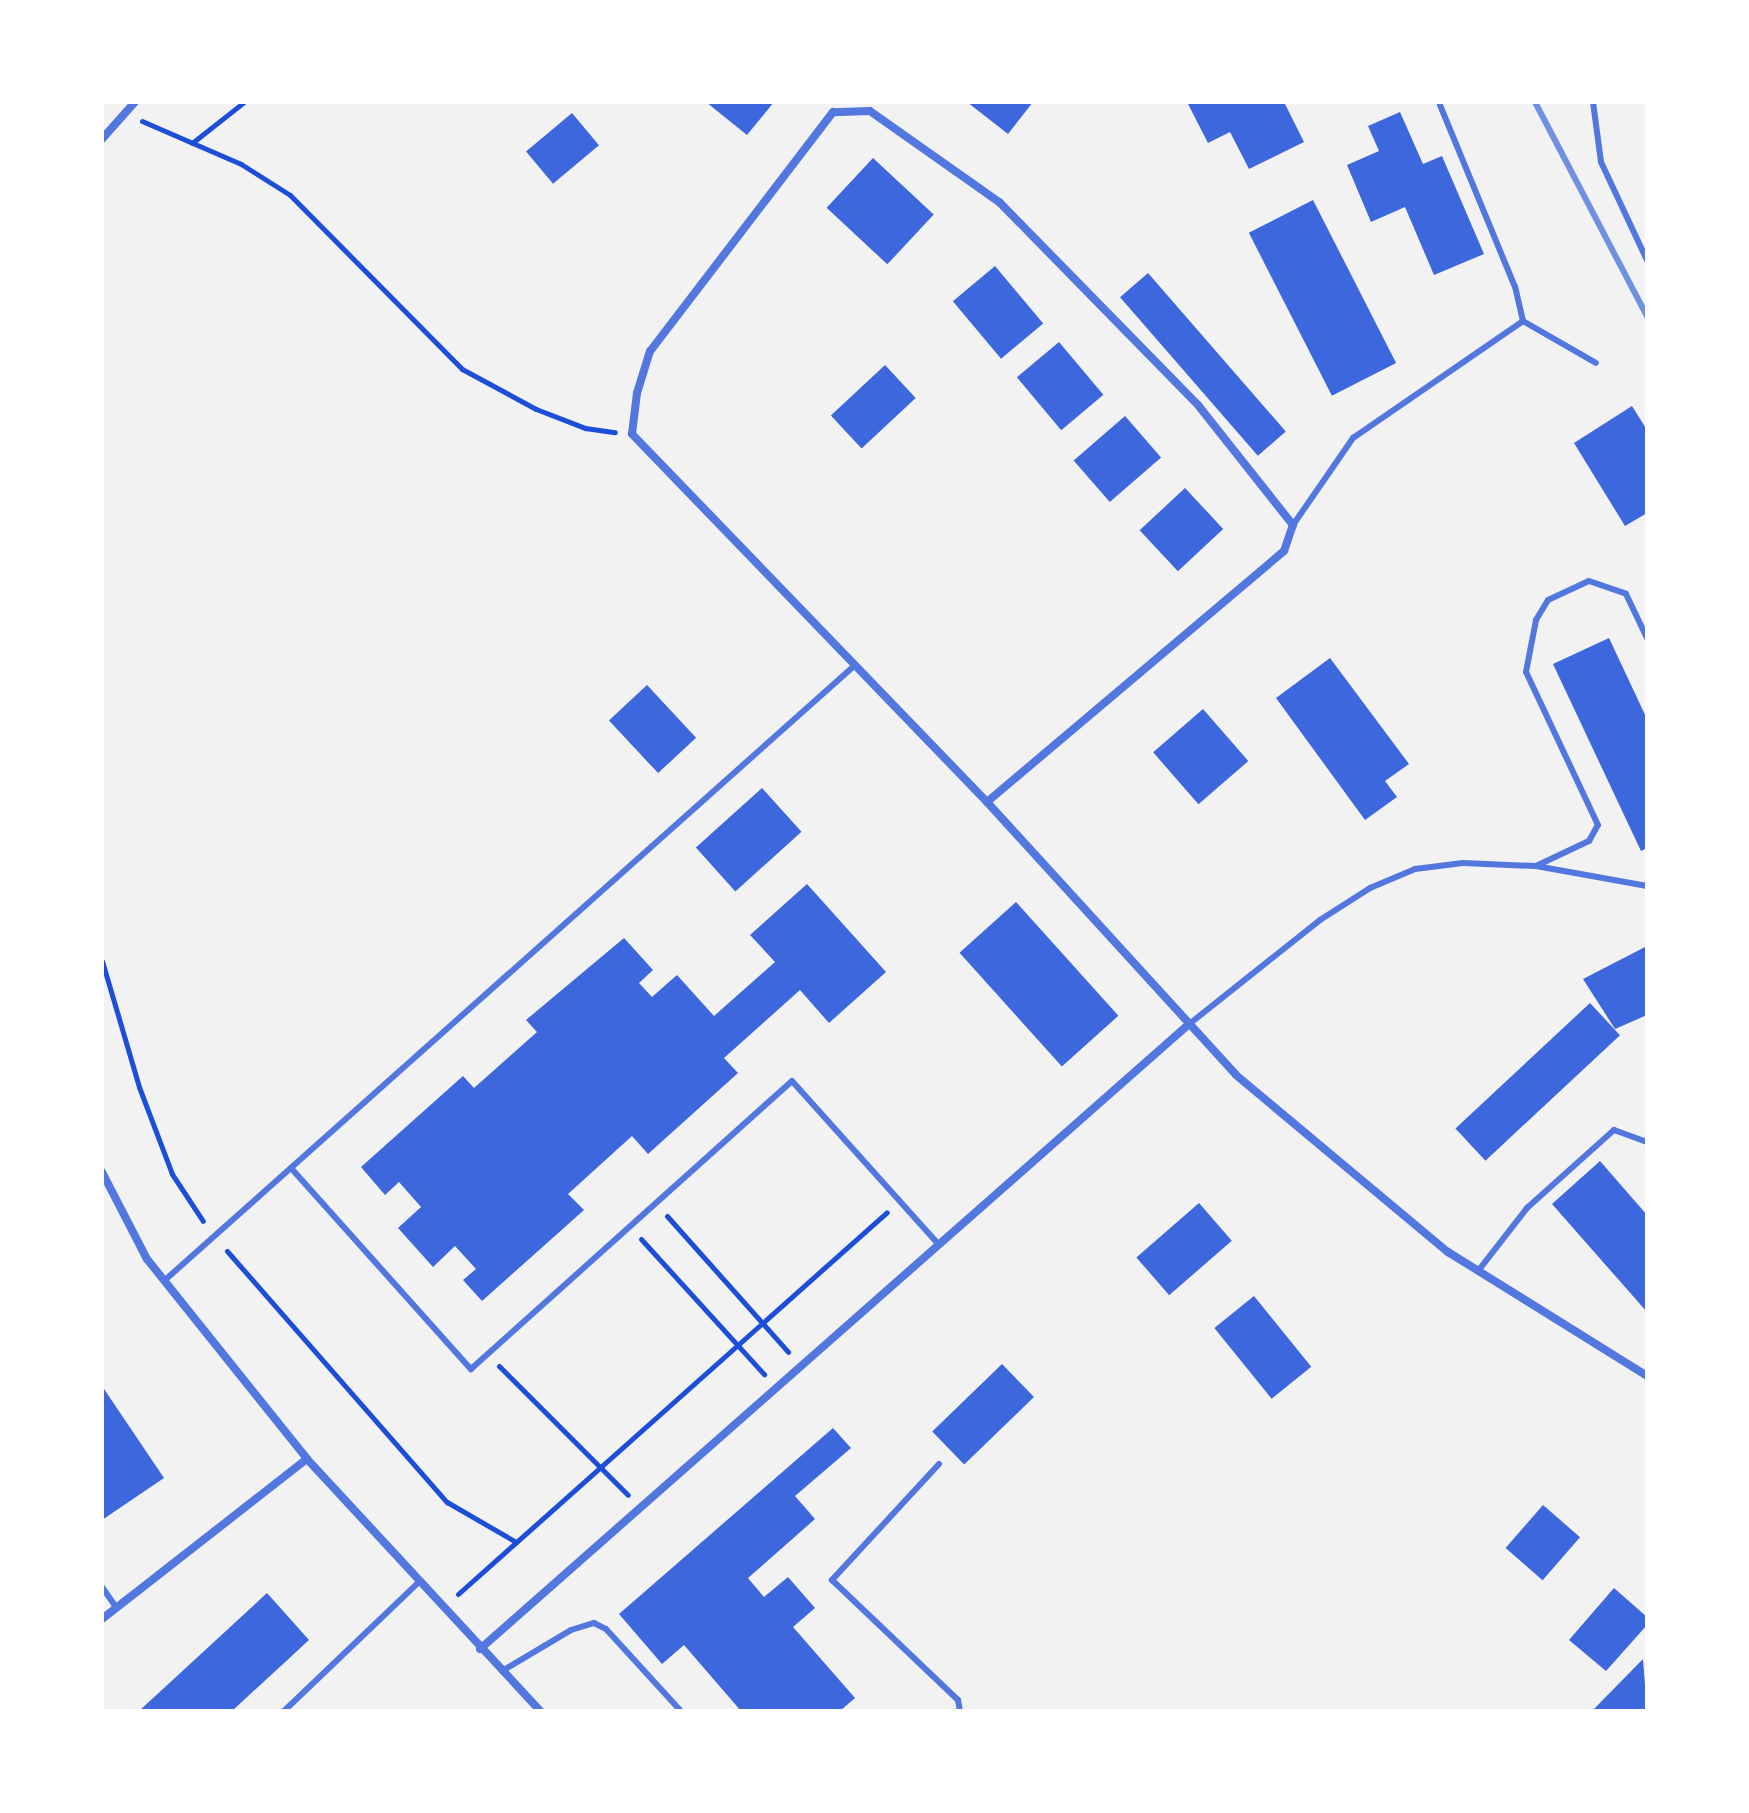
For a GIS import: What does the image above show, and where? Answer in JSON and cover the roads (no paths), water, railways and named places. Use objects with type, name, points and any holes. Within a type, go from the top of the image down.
[{"type":"street","points":[[102,139],[135,102]]},
{"type":"street","points":[[987,802],[1284,551],[1293,525],[1198,405],[999,202],[870,111],[833,112],[650,351],[637,393],[632,434],[853,667],[987,802],[1236,1075],[1478,1271],[1647,1376]]},
{"type":"street","points":[[480,1649],[1188,1025]]},
{"type":"street","points":[[102,1172],[147,1259],[307,1459],[418,1583],[540,1711]]},
{"type":"street","points":[[102,1619],[307,1459]]},
{"type":"lane","points":[[1593,102],[1601,162],[1647,260]]},
{"type":"lane","points":[[1440,105],[1515,287],[1523,321],[1596,363]]},
{"type":"lane","points":[[1293,525],[1353,438],[1523,321]]},
{"type":"lane","points":[[1536,866],[1589,841],[1598,825],[1526,672],[1536,620],[1548,600],[1589,581],[1626,594],[1647,638]]},
{"type":"lane","points":[[165,1280],[853,667]]},
{"type":"lane","points":[[1188,1025],[1255,968],[1370,888],[1415,869],[1463,863],[1536,866],[1647,886]]},
{"type":"lane","points":[[291,1168],[471,1369],[792,1081],[939,1245]]},
{"type":"lane","points":[[1478,1271],[1527,1208],[1614,1130],[1647,1142]]},
{"type":"lane","points":[[939,1464],[832,1580],[958,1700],[960,1711]]},
{"type":"lane","points":[[284,1711],[418,1583]]},
{"type":"lane","points":[[102,1587],[116,1607]]},
{"type":"lane","points":[[502,1671],[571,1630],[594,1623],[606,1629],[681,1711]]},
{"type":"railway","points":[[1535,102],[1647,316]]}]
